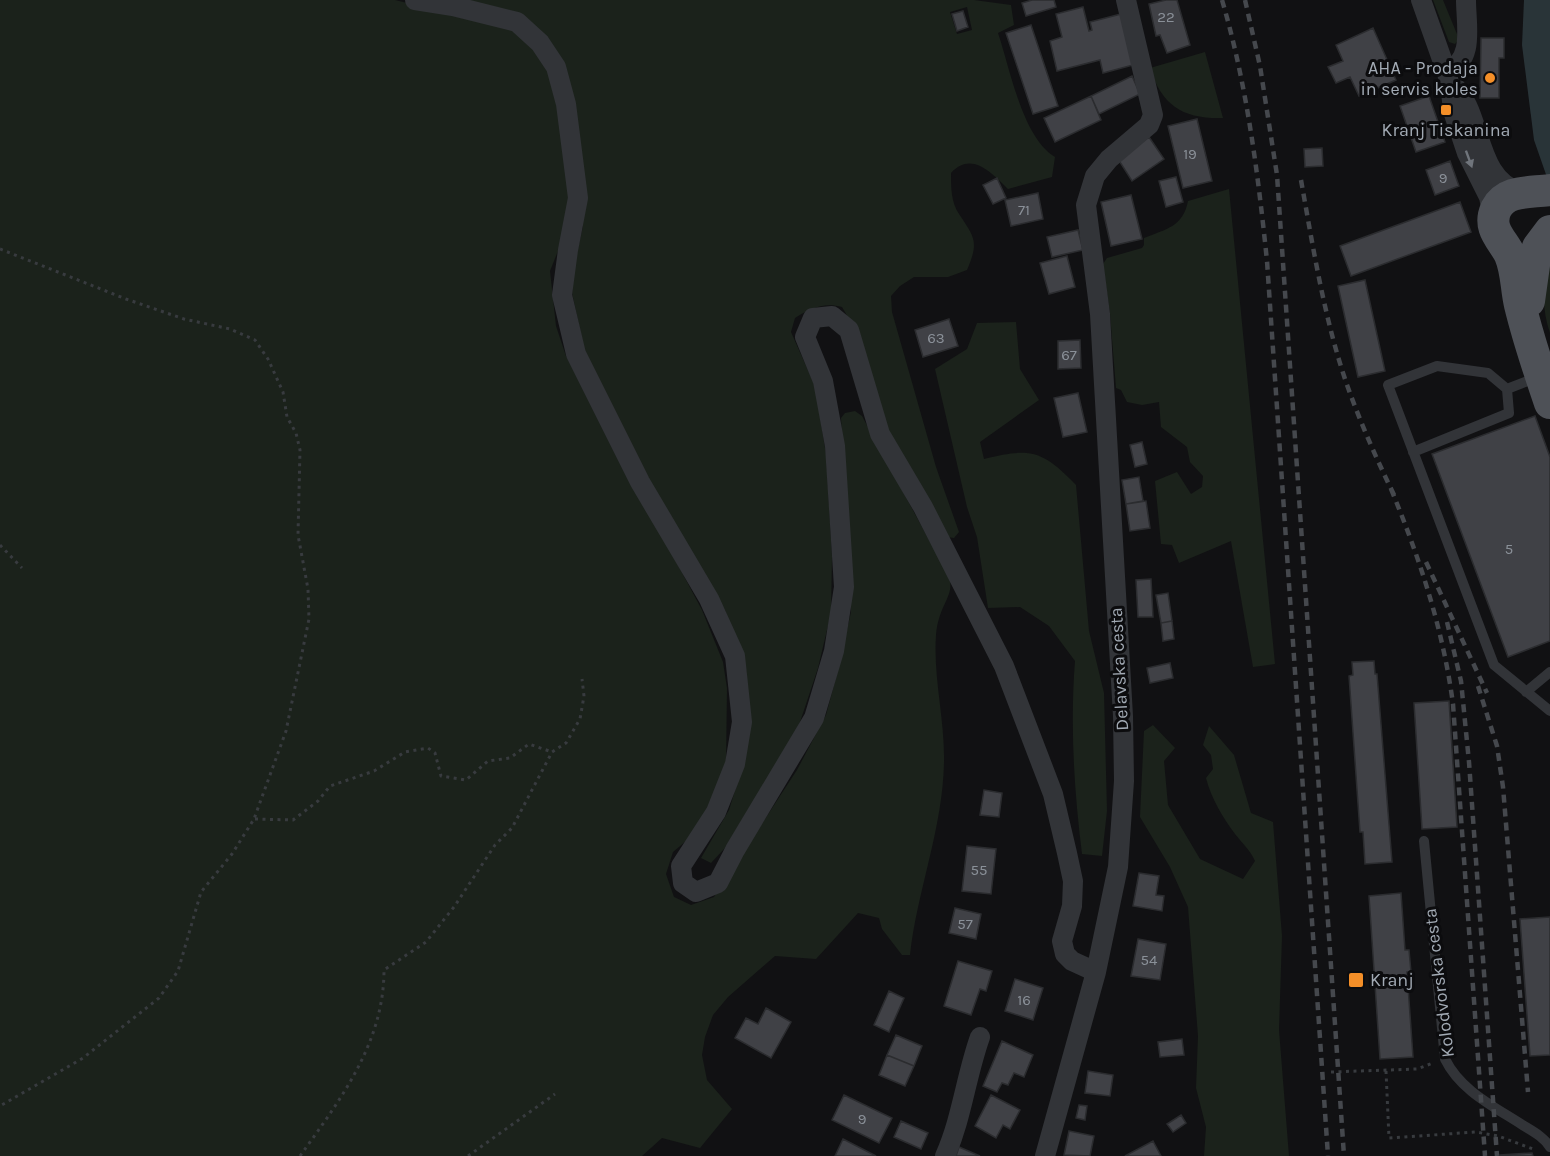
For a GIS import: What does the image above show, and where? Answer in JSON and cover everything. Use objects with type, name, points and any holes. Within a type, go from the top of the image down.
[{"type":"main road","points":[[1517,206],[1542,200],[1550,213]]},
{"type":"main road","points":[[1517,206],[1521,251],[1544,239]]},
{"type":"main road","points":[[1517,206],[1512,262],[1519,301],[1545,389]]},
{"type":"main road","points":[[1528,332],[1530,282],[1544,239]]},
{"type":"street","points":[[415,0],[453,6],[518,22],[540,43],[556,67],[566,104],[578,198],[567,250],[562,295],[576,354],[645,491],[710,599],[735,656],[742,722],[735,764],[716,812],[681,866],[683,883],[696,892],[718,883],[735,850],[814,718],[834,651],[844,587],[836,446],[823,381],[805,337],[813,318],[832,316],[849,330],[880,434],[923,507],[1004,666],[1053,794],[1067,852],[1073,881],[1072,906],[1062,941],[1065,954],[1072,961],[1096,972]]},
{"type":"street","name":"Delavska cesta","points":[[1045,1156],[1096,972],[1118,867],[1124,781],[1123,716],[1100,314],[1086,205],[1095,176],[1115,153],[1145,129],[1153,115],[1126,0]]},
{"type":"street","points":[[1421,0],[1449,77],[1453,111],[1470,163],[1489,197],[1517,206]]},
{"type":"street","points":[[1449,77],[1466,57],[1466,0]]},
{"type":"street","points":[[1449,77],[1466,100],[1490,166],[1517,206]]},
{"type":"street","points":[[945,1156],[957,1128],[968,1070],[980,1037]]},
{"type":"lane","points":[[1545,389],[1507,389],[1488,373],[1437,366],[1388,385],[1494,665],[1550,711]]},
{"type":"lane","points":[[1413,452],[1509,413],[1507,389]]},
{"type":"lane","points":[[1526,692],[1550,672]]},
{"type":"lane","name":"Kolodvorska cesta","points":[[1424,841],[1445,1059],[1452,1073],[1463,1085],[1537,1134],[1550,1147]]},
{"type":"path","points":[[0,249],[126,299],[184,319],[230,329],[255,340],[268,359],[283,392],[287,417],[296,433],[300,450],[298,535],[308,589],[309,619],[305,650],[286,731],[254,819],[232,854],[201,892],[178,970],[159,998],[83,1058],[0,1106]]},
{"type":"path","points":[[0,545],[22,568]]},
{"type":"path","points":[[300,1156],[359,1070],[381,999],[384,970],[426,942],[454,907],[495,844],[512,828],[552,752],[566,743],[580,719],[584,696],[582,679]]},
{"type":"path","points":[[254,819],[293,820],[318,801],[330,786],[374,771],[405,752],[429,748],[435,753],[441,776],[466,780],[488,761],[510,759],[529,744],[552,752]]},
{"type":"path","points":[[1331,1072],[1417,1069],[1445,1059]]},
{"type":"path","points":[[1386,1071],[1389,1138],[1476,1131],[1498,1136],[1533,1149],[1539,1156]]},
{"type":"path","points":[[468,1156],[555,1094]]},
{"type":"shaded area","points":[[0,0],[395,0],[513,29],[531,43],[550,73],[557,100],[570,200],[560,246],[550,271],[556,326],[566,356],[702,610],[723,662],[727,688],[726,764],[707,811],[692,836],[673,852],[666,874],[674,897],[691,905],[714,897],[797,770],[826,715],[851,612],[841,418],[845,413],[855,411],[862,416],[944,566],[950,586],[938,621],[936,635],[936,667],[944,746],[943,787],[910,955],[902,955],[882,929],[879,918],[858,913],[816,959],[775,956],[728,997],[713,1015],[705,1037],[702,1055],[707,1080],[732,1109],[700,1148],[662,1138],[642,1156],[0,1156]]},
{"type":"shaded area","points":[[455,0],[974,0],[1011,5],[1014,25],[998,33],[1026,118],[1034,134],[1055,157],[1052,177],[1008,189],[981,166],[966,164],[958,167],[951,173],[954,205],[974,240],[973,253],[967,270],[948,277],[914,277],[900,286],[891,296],[892,312],[936,467],[959,532],[954,538],[947,537],[888,431],[876,401],[860,346],[842,307],[829,305],[818,307],[795,318],[791,332],[815,386],[826,454],[832,556],[831,613],[818,668],[799,725],[725,848],[711,863],[701,858],[729,810],[745,758],[751,724],[746,670],[725,610],[641,469],[585,352],[572,293],[575,262],[583,226],[583,198],[556,53]],"holes":[[[967,7],[972,30],[957,34],[950,12]]]},
{"type":"shaded area","points":[[1433,0],[1443,0],[1459,39],[1455,44],[1449,42]]},
{"type":"shaded area","points":[[1524,0],[1550,0],[1550,186],[1534,140],[1522,45]]},
{"type":"shaded area","points":[[1205,52],[1223,118],[1196,116],[1176,108],[1161,92],[1150,68]]},
{"type":"shaded area","points":[[1229,189],[1275,664],[1253,667],[1231,541],[1179,563],[1172,545],[1161,544],[1155,481],[1177,472],[1191,494],[1202,487],[1203,476],[1190,462],[1187,447],[1161,427],[1159,402],[1142,405],[1127,402],[1121,390],[1116,388],[1103,264],[1107,258],[1142,248],[1144,238],[1178,222],[1186,210],[1188,201]]},
{"type":"shaded area","points":[[1550,263],[1550,333],[1544,298]]},
{"type":"shaded area","points":[[1016,322],[1020,369],[1039,400],[980,442],[984,459],[1014,453],[1035,455],[1054,465],[1076,485],[1089,631],[1104,693],[1107,811],[1102,856],[1082,854],[1074,758],[1075,661],[1049,626],[1020,607],[988,608],[977,537],[967,507],[935,369],[967,349],[977,323]]},
{"type":"shaded area","points":[[1153,725],[1175,748],[1164,761],[1168,805],[1200,859],[1243,879],[1255,861],[1222,815],[1208,785],[1206,778],[1213,769],[1211,755],[1203,745],[1209,726],[1234,755],[1251,813],[1273,822],[1282,936],[1279,1030],[1289,1156],[1204,1156],[1206,1127],[1196,1088],[1198,1036],[1188,907],[1170,867],[1140,817],[1144,731]]},
{"type":"building","points":[[1032,0],[1054,0],[1056,7],[1026,16],[1022,3]]},
{"type":"building","points":[[1177,0],[1190,45],[1167,53],[1160,35],[1156,36],[1149,4]]},
{"type":"building","points":[[1083,7],[1089,31],[1092,30],[1090,22],[1121,14],[1133,65],[1103,73],[1100,60],[1057,71],[1050,41],[1062,37],[1056,14]]},
{"type":"building","points":[[963,11],[968,27],[957,31],[952,14]]},
{"type":"building","points":[[1031,25],[1058,106],[1033,114],[1006,33]]},
{"type":"building","points":[[1373,28],[1396,80],[1359,96],[1350,77],[1336,83],[1328,67],[1343,61],[1336,45]]},
{"type":"building","name":"AHA - Prodaja in servis koles","points":[[1481,38],[1504,38],[1504,58],[1499,58],[1499,98],[1480,98]]},
{"type":"building","points":[[1132,76],[1140,94],[1099,114],[1091,96]]},
{"type":"building","points":[[1091,96],[1101,120],[1055,142],[1044,118]]},
{"type":"building","points":[[1429,96],[1445,142],[1416,152],[1400,106]]},
{"type":"building","points":[[1197,119],[1212,181],[1183,188],[1168,126]]},
{"type":"building","points":[[1149,137],[1164,159],[1132,181],[1118,159]]},
{"type":"building","points":[[1322,148],[1323,166],[1305,167],[1304,149]]},
{"type":"building","points":[[1450,161],[1459,186],[1435,195],[1426,170]]},
{"type":"building","points":[[1176,177],[1183,202],[1166,207],[1159,181]]},
{"type":"building","points":[[997,178],[1006,198],[993,204],[983,185]]},
{"type":"building","points":[[1038,193],[1043,219],[1011,226],[1005,200]]},
{"type":"building","points":[[1131,195],[1142,239],[1111,246],[1101,202]]},
{"type":"building","points":[[1460,202],[1471,232],[1351,276],[1340,246]]},
{"type":"building","points":[[1078,230],[1083,250],[1052,257],[1047,237]]},
{"type":"building","points":[[1067,256],[1075,287],[1049,294],[1040,263]]},
{"type":"building","points":[[1365,280],[1385,371],[1358,377],[1338,286]]},
{"type":"building","points":[[949,319],[958,346],[923,357],[915,330]]},
{"type":"building","points":[[1080,340],[1081,368],[1058,369],[1058,341]]},
{"type":"building","points":[[1078,393],[1087,432],[1063,437],[1054,398]]},
{"type":"building","points":[[1535,416],[1550,457],[1550,641],[1508,657],[1432,454]]},
{"type":"building","points":[[1142,442],[1147,464],[1135,467],[1130,445]]},
{"type":"building","points":[[1139,477],[1143,501],[1126,504],[1122,480]]},
{"type":"building","points":[[1146,501],[1150,528],[1130,531],[1126,504]]},
{"type":"building","points":[[1151,579],[1153,617],[1138,617],[1136,580]]},
{"type":"building","points":[[1168,593],[1172,621],[1161,623],[1156,595]]},
{"type":"building","points":[[1172,621],[1174,639],[1163,641],[1161,623]]},
{"type":"building","points":[[1374,661],[1375,674],[1377,674],[1392,862],[1365,864],[1363,832],[1360,832],[1349,676],[1353,675],[1352,662]]},
{"type":"building","points":[[1170,663],[1173,678],[1150,683],[1147,668]]},
{"type":"building","points":[[1449,701],[1457,827],[1422,829],[1414,703]]},
{"type":"building","points":[[984,790],[1002,793],[999,817],[980,815]]},
{"type":"building","points":[[967,846],[996,849],[991,894],[962,891]]},
{"type":"building","points":[[1139,873],[1159,876],[1156,895],[1164,896],[1162,911],[1133,906]]},
{"type":"building","points":[[1401,893],[1405,950],[1409,950],[1411,972],[1407,972],[1413,1057],[1380,1059],[1369,896]]},
{"type":"building","points":[[955,908],[981,914],[976,939],[949,933]]},
{"type":"building","points":[[1550,917],[1550,1055],[1530,1056],[1520,919]]},
{"type":"building","points":[[1138,939],[1166,944],[1160,980],[1131,976]]},
{"type":"building","points":[[958,961],[992,971],[986,991],[980,989],[971,1015],[944,1006]]},
{"type":"building","points":[[1015,979],[1043,988],[1033,1020],[1005,1011]]},
{"type":"building","points":[[889,991],[904,998],[889,1032],[874,1025]]},
{"type":"building","points":[[766,1008],[791,1022],[771,1058],[735,1038],[746,1018],[758,1024]]},
{"type":"building","points":[[896,1035],[922,1046],[914,1066],[887,1055]]},
{"type":"building","points":[[1182,1039],[1184,1055],[1160,1057],[1158,1042]]},
{"type":"building","points":[[1002,1041],[1033,1055],[1024,1077],[1014,1073],[1008,1085],[1002,1083],[997,1092],[983,1086]]},
{"type":"building","points":[[887,1055],[914,1066],[905,1086],[879,1075]]},
{"type":"building","points":[[1088,1071],[1113,1075],[1110,1096],[1085,1093]]},
{"type":"building","points":[[844,1095],[892,1118],[879,1143],[832,1120]]},
{"type":"building","points":[[991,1095],[1020,1110],[1010,1129],[1003,1125],[996,1138],[975,1126]]},
{"type":"building","points":[[1079,1105],[1087,1106],[1085,1120],[1076,1118]]},
{"type":"building","points":[[1181,1115],[1186,1123],[1173,1132],[1167,1124]]},
{"type":"building","points":[[901,1121],[928,1133],[921,1149],[894,1137]]},
{"type":"building","points":[[1069,1131],[1094,1136],[1090,1156],[1064,1155]]},
{"type":"building","points":[[843,1139],[876,1156],[835,1156]]},
{"type":"building","points":[[1153,1141],[1161,1156],[1125,1156]]},
{"type":"building","points":[[959,1147],[980,1156],[956,1156]]},
{"type":"building","points":[[1532,1153],[1533,1156],[1500,1156],[1500,1155]]},
{"type":"railway","points":[[1222,0],[1245,97],[1260,195],[1267,261],[1328,1156]]},
{"type":"railway","points":[[1245,0],[1260,66],[1277,175],[1344,1156]]},
{"type":"railway","points":[[1301,180],[1320,282],[1338,357],[1363,426],[1395,497]]},
{"type":"railway","points":[[1391,489],[1412,542],[1437,621],[1453,704],[1485,1156]]},
{"type":"railway","points":[[1426,562],[1487,693]]},
{"type":"railway","points":[[1447,622],[1461,681],[1469,762],[1497,1156]]},
{"type":"railway","points":[[1478,686],[1497,746],[1503,787],[1528,1092]]},
{"type":"place","name":"AHA - Prodaja in servis koles","points":[[1490,78]]},
{"type":"place","name":"Kranj Tiskanina","points":[[1446,110]]},
{"type":"place","name":"Kranj","points":[[1356,980]]}]
